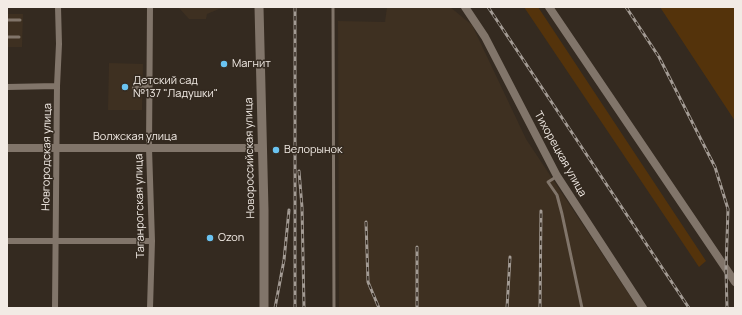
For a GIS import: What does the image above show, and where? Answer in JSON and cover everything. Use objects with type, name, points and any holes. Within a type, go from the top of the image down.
[{"type":"main road","name":"Новороссийская улица","points":[[259,7],[264,308]]},
{"type":"street","name":"Новгородская улица","points":[[55,308],[57,86],[59,44],[58,7]]},
{"type":"street","name":"Таганрогская улица","points":[[150,7],[149,148],[152,241],[150,308]]},
{"type":"street","name":"Тихорецкая улица","points":[[465,7],[485,37],[557,176],[643,308]]},
{"type":"street","points":[[549,7],[735,282]]},
{"type":"street","points":[[7,87],[57,86]]},
{"type":"street","points":[[134,88],[150,87]]},
{"type":"street","name":"Волжская улица","points":[[7,148],[262,148]]},
{"type":"street","points":[[7,241],[152,241]]},
{"type":"lane","points":[[333,7],[334,308]]},
{"type":"lane","points":[[7,20],[20,20]]},
{"type":"lane","points":[[7,37],[19,37]]},
{"type":"lane","points":[[557,176],[548,182],[557,195],[582,308]]},
{"type":"shaded area","points":[[159,7],[234,8],[219,9],[207,14],[206,19],[189,19],[179,8]]},
{"type":"shaded area","points":[[387,7],[450,7],[472,25],[526,139],[638,308],[339,308],[338,21],[385,22]]},
{"type":"shaded area","points":[[524,7],[538,7],[706,261],[699,267]]},
{"type":"shaded area","points":[[660,7],[735,7],[735,121]]},
{"type":"shaded area","points":[[7,14],[23,14],[22,47],[7,47]]},
{"type":"shaded area","name":"Детский сад №137 \"Ладушки\"","points":[[109,63],[143,64],[142,110],[108,110]]},
{"type":"railway","points":[[295,7],[295,308]]},
{"type":"railway","points":[[488,7],[689,308]]},
{"type":"railway","points":[[626,7],[659,57],[715,167],[728,209],[726,269],[727,308]]},
{"type":"railway","points":[[299,171],[302,207],[304,308]]},
{"type":"railway","points":[[275,308],[284,260],[289,210]]},
{"type":"railway","points":[[540,308],[541,211]]},
{"type":"railway","points":[[366,222],[368,282],[379,308]]},
{"type":"railway","points":[[417,247],[417,308]]},
{"type":"railway","points":[[507,308],[510,257]]},
{"type":"place","name":"Магнит","points":[[224,64]]},
{"type":"place","name":"Детский сад №137 \"Ладушки\"","points":[[125,87]]},
{"type":"place","name":"Велорынок","points":[[276,150]]},
{"type":"place","name":"Ozon","points":[[210,238]]}]
